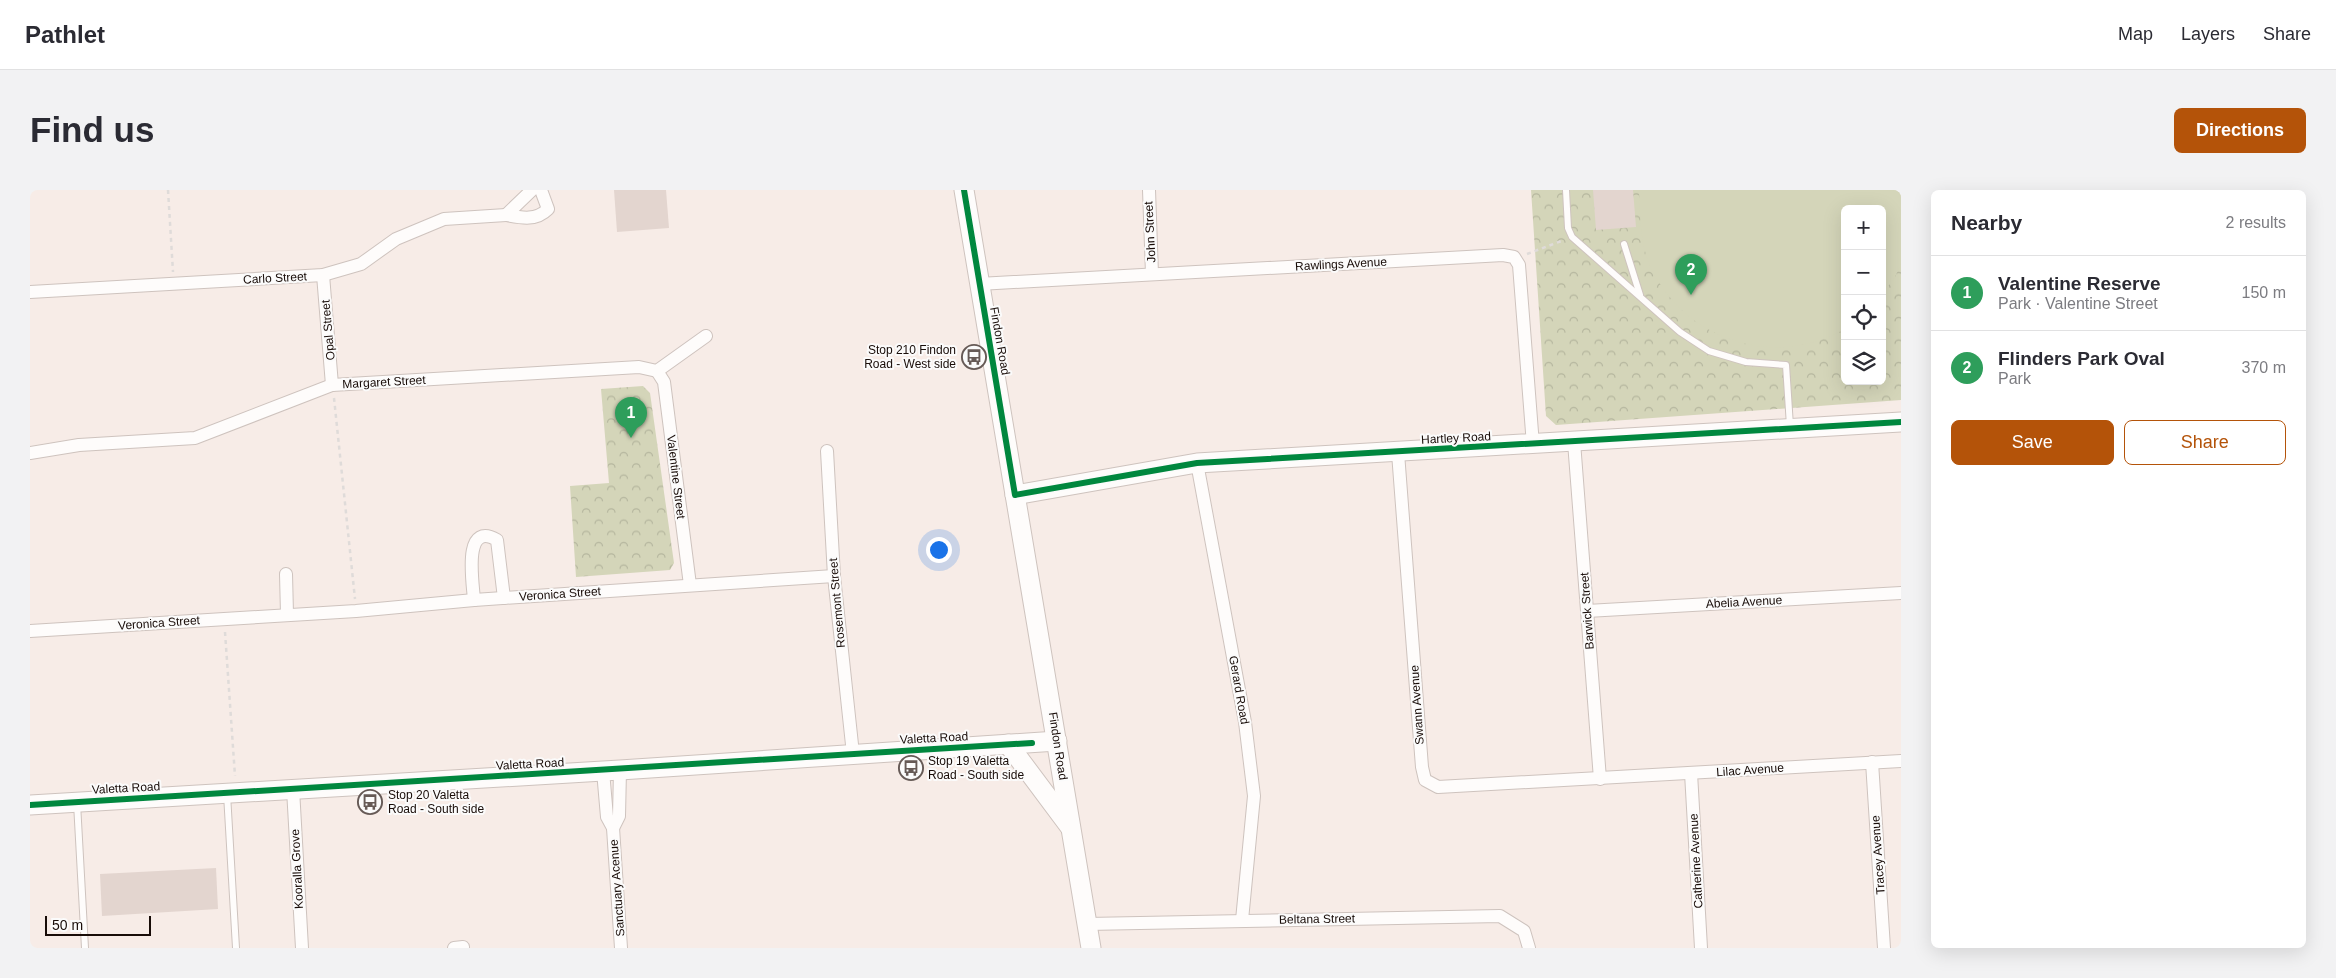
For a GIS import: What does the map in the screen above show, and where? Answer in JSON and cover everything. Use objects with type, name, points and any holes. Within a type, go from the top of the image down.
[{"type":"street","points":[[506,215],[532,190]]},
{"type":"street","name":"Carlo Street","points":[[30,292],[323,275],[361,264],[396,240],[444,219],[506,215],[525,218],[541,216],[548,210],[541,190]]},
{"type":"street","name":"Findon Road","points":[[964,190],[1092,948]]},
{"type":"street","name":"John Street","points":[[1149,190],[1152,274]]},
{"type":"street","name":"Rawlings Avenue","points":[[979,284],[1503,255],[1514,257]]},
{"type":"street","points":[[1514,257],[1519,265],[1533,444]]},
{"type":"street","name":"Opal Street","points":[[323,275],[332,385]]},
{"type":"street","points":[[657,371],[706,336]]},
{"type":"street","name":"Margaret Street","points":[[30,453],[79,444],[195,438],[332,385],[638,367],[657,371]]},
{"type":"street","name":"Valentine Street","points":[[657,371],[664,382],[690,585]]},
{"type":"street","name":"Hartley Road","points":[[1016,495],[1198,463],[1398,453],[1901,422]]},
{"type":"street","name":"Barwick Street","points":[[1574,442],[1600,779]]},
{"type":"street","name":"Rosemont Street","points":[[827,451],[834,576],[853,754]]},
{"type":"street","name":"Swann Avenue","points":[[1398,453],[1422,767],[1426,780],[1438,787],[1600,779]]},
{"type":"street","name":"Gerard Road","points":[[1198,463],[1245,722],[1254,796],[1242,920]]},
{"type":"street","points":[[474,600],[472,551],[475,542],[480,536],[489,535],[497,540],[504,598]]},
{"type":"street","points":[[286,574],[287,614]]},
{"type":"street","name":"Veronica Street","points":[[30,631],[356,611],[474,600],[834,576]]},
{"type":"street","name":"Abelia Avenue","points":[[1587,611],[1901,593]]},
{"type":"street","name":"Valetta Road","points":[[30,804],[611,770],[1057,741]]},
{"type":"street","points":[[1008,744],[1072,830]]},
{"type":"street","name":"Lilac Avenue","points":[[1600,779],[1901,761]]},
{"type":"street","name":"Tracey Avenue","points":[[1872,762],[1884,948]]},
{"type":"street","name":"Sanctuary Acenue","points":[[611,770],[620,798],[618,816],[613,828],[621,948]]},
{"type":"street","name":"Catherine Avenue","points":[[1691,773],[1701,948]]},
{"type":"street","name":"Kooralla Grove","points":[[292,789],[302,948]]},
{"type":"street","name":"Beltana Street","points":[[1087,924],[1500,916],[1524,931],[1529,948]]},
{"type":"street","points":[[454,948],[463,948]]},
{"type":"lane","points":[[1566,190],[1568,228],[1572,237],[1680,332],[1709,351],[1746,362],[1786,365],[1790,430]]},
{"type":"lane","points":[[1624,244],[1640,297]]},
{"type":"lane","points":[[231,793],[236,948]]},
{"type":"lane","points":[[77,802],[85,948]]},
{"type":"path","points":[[168,190],[174,284]]},
{"type":"path","points":[[1514,257],[1549,247],[1572,237]]},
{"type":"path","points":[[332,385],[356,611]]},
{"type":"path","points":[[226,632],[231,793]]},
{"type":"green space","points":[[1531,190],[1901,190],[1901,400],[1556,425],[1546,416]]},
{"type":"green space","points":[[1639,190],[1901,190],[1901,264],[1895,277],[1886,289],[1886,205],[1841,205],[1841,331],[1818,341],[1790,347],[1762,347],[1735,341],[1709,330],[1686,314],[1667,293],[1651,268],[1647,259],[1641,230]]},
{"type":"green space","points":[[643,386],[650,393],[674,563],[670,570],[576,577],[570,486],[609,483],[601,389]]},
{"type":"building","points":[[614,190],[666,190],[669,228],[617,232]]},
{"type":"building","points":[[1593,190],[1633,190],[1636,227],[1596,230]]},
{"type":"building","points":[[216,868],[218,909],[102,916],[100,874]]},
{"type":"cycle path","points":[[964,190],[1015,495],[1197,463],[1901,422]]},
{"type":"cycle path","points":[[30,805],[1032,743]]},
{"type":"place","name":"Flinders Park Oval","points":[[1691,295]]},
{"type":"place","name":"Stop 210 Findon Road - West side","points":[[974,357]]},
{"type":"place","name":"Valentine Reserve","points":[[631,438]]},
{"type":"place","name":"Stop 19 Valetta Road - South side","points":[[911,768]]},
{"type":"place","name":"Stop 20 Valetta Road - South side","points":[[370,802]]}]
